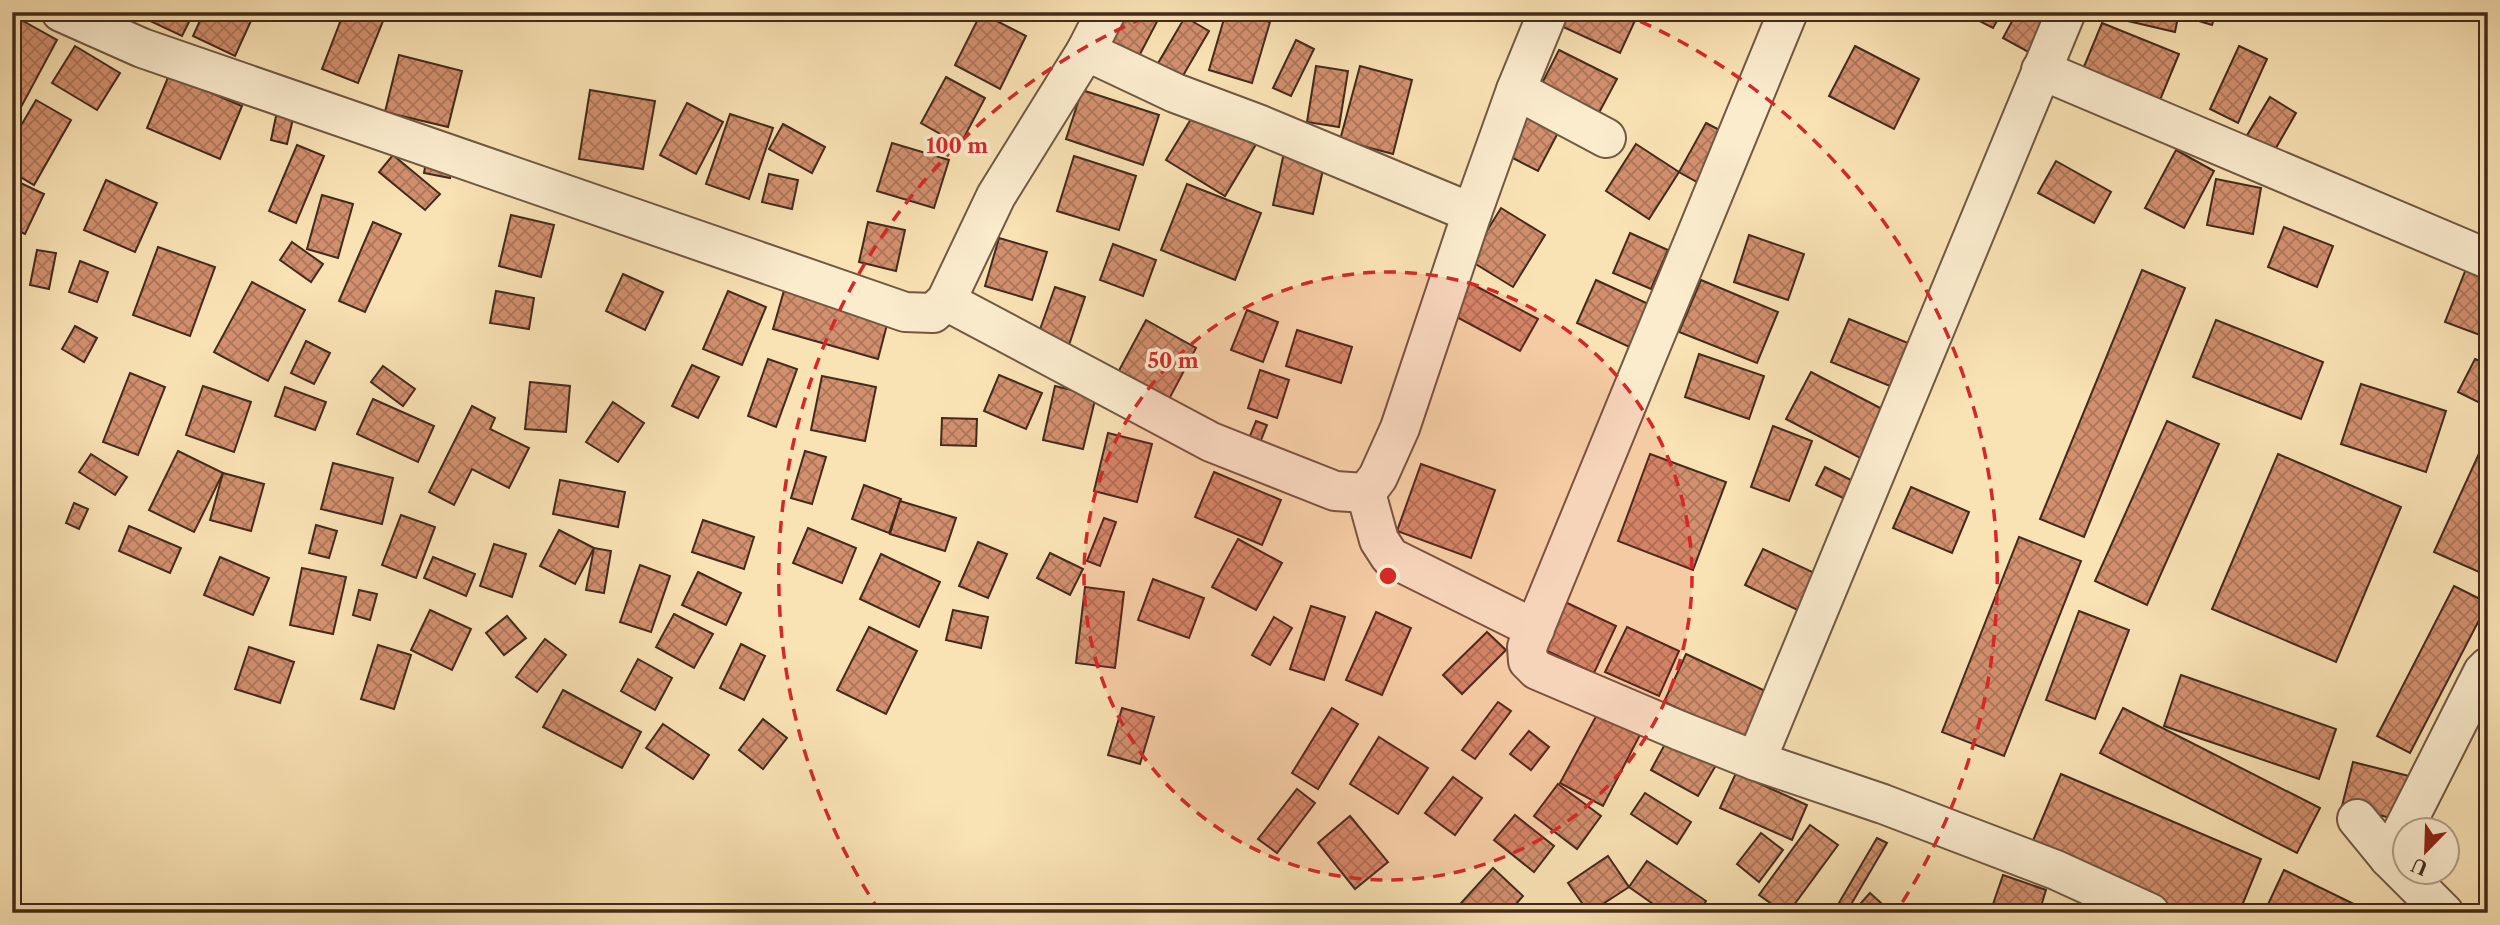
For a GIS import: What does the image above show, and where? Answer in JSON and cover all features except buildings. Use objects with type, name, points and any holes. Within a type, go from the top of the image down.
[{"type":"street","points":[[61,12],[142,48],[905,312],[933,313],[946,301],[996,196],[1086,51],[1106,12]]},
{"type":"street","points":[[1366,493],[1378,477],[1400,428],[1472,213],[1516,90],[1548,12]]},
{"type":"street","points":[[1788,12],[1535,629],[1527,653],[1528,661],[1537,670],[1678,730],[2056,870],[2150,913]]},
{"type":"street","points":[[1756,761],[2066,12]]},
{"type":"street","points":[[1086,51],[1175,93],[1258,124],[1472,213]]},
{"type":"street","points":[[2042,70],[2488,259]]},
{"type":"street","points":[[1516,90],[1606,138]]},
{"type":"street","points":[[946,301],[1211,442],[1335,491],[1366,493]]},
{"type":"street","points":[[1366,493],[1378,540],[1390,557],[1535,629]]},
{"type":"street","points":[[2389,858],[2483,672],[2488,667]]},
{"type":"street","points":[[2357,819],[2389,858],[2444,913]]}]
